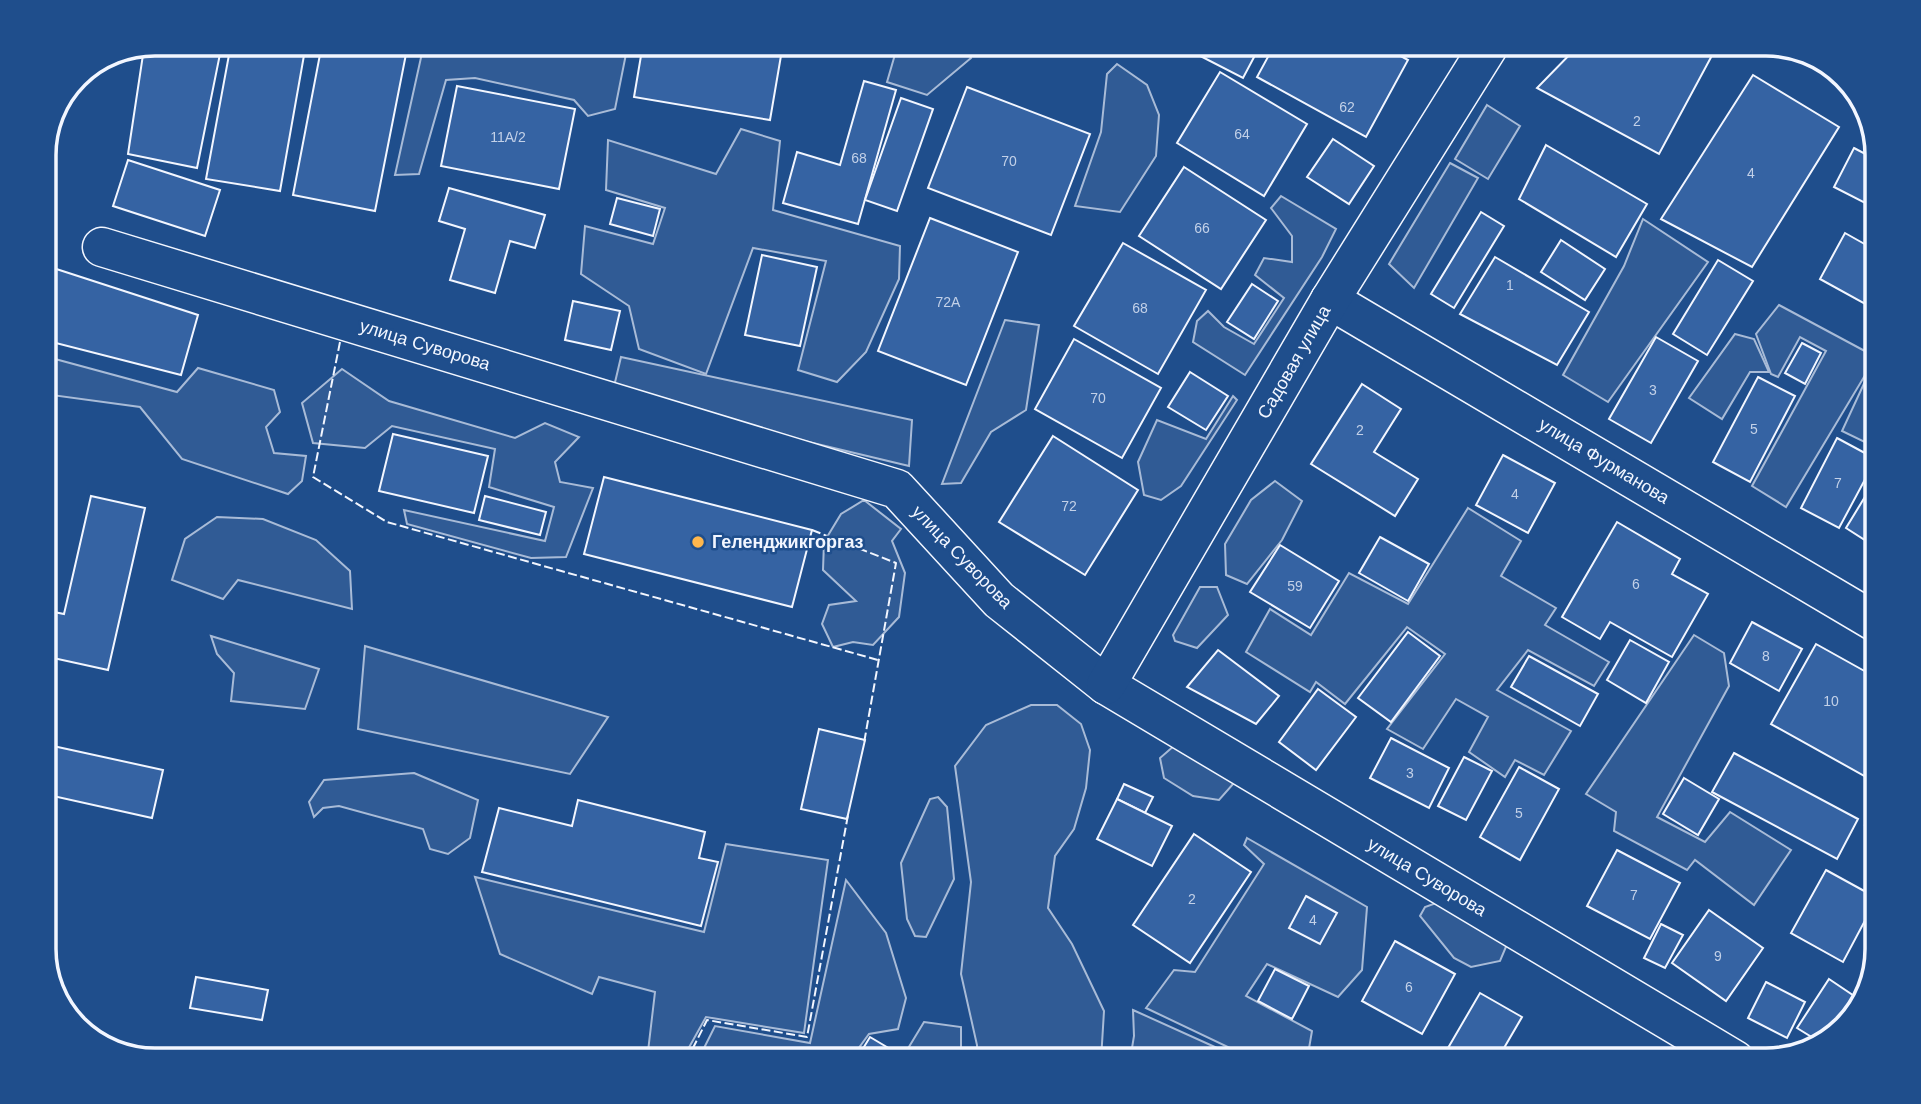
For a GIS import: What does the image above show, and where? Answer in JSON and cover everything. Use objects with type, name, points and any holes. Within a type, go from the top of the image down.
[{"type":"street","name":"Садовая улица","points":[[1106,685],[1330,299],[1482,56]]},
{"type":"street","name":"улица Суворова","points":[[102,247],[897,489],[999,600],[1106,685],[1715,1048]]},
{"type":"street","name":"улица Фурманова","points":[[1330,299],[1865,616]]},
{"type":"shaded area","points":[[421,56],[626,56],[615,109],[588,116],[574,100],[475,78],[446,80],[419,174],[395,175]]},
{"type":"shaded area","points":[[895,56],[971,58],[927,95],[887,82]]},
{"type":"shaded area","points":[[1117,64],[1147,85],[1159,115],[1156,156],[1120,212],[1075,206],[1101,132],[1107,74]]},
{"type":"shaded area","points":[[1487,105],[1520,126],[1488,179],[1455,159]]},
{"type":"shaded area","points":[[741,129],[780,141],[773,210],[900,246],[899,279],[866,352],[837,382],[798,370],[826,261],[753,248],[706,374],[639,349],[629,306],[581,274],[585,226],[653,244],[665,208],[606,190],[608,140],[716,174]]},
{"type":"shaded area","points":[[1450,163],[1478,178],[1414,288],[1389,264]]},
{"type":"shaded area","points":[[1281,196],[1336,229],[1322,257],[1245,375],[1193,342],[1197,321],[1208,311],[1224,327],[1254,344],[1284,298],[1255,275],[1264,258],[1292,262],[1292,236],[1271,208]]},
{"type":"shaded area","points":[[1643,219],[1708,262],[1608,402],[1563,375],[1624,266]]},
{"type":"shaded area","points":[[1779,305],[1865,351],[1865,375],[1786,507],[1752,486],[1826,351],[1800,337],[1778,377],[1771,374],[1756,334]]},
{"type":"shaded area","points":[[1005,320],[1039,325],[1026,410],[991,432],[961,483],[942,484]]},
{"type":"shaded area","points":[[1735,334],[1754,339],[1769,372],[1750,372],[1722,419],[1689,398]]},
{"type":"shaded area","points":[[621,357],[912,420],[909,466],[612,395]]},
{"type":"shaded area","points":[[56,359],[177,392],[198,368],[274,390],[280,412],[266,427],[274,453],[306,456],[302,481],[288,494],[182,459],[140,407],[56,396]]},
{"type":"shaded area","points":[[342,369],[389,401],[515,438],[545,423],[579,437],[555,462],[560,482],[593,488],[566,557],[531,558],[407,524],[404,510],[545,541],[554,507],[489,487],[495,449],[392,426],[365,448],[313,443],[302,403]]},
{"type":"shaded area","points":[[1865,381],[1865,442],[1842,431]]},
{"type":"shaded area","points":[[1233,396],[1237,400],[1181,486],[1161,500],[1144,495],[1138,462],[1157,420],[1206,439]]},
{"type":"shaded area","points":[[1275,481],[1302,501],[1282,540],[1247,584],[1226,575],[1225,544],[1251,500]]},
{"type":"shaded area","points":[[864,500],[901,529],[892,541],[905,573],[899,617],[873,645],[853,642],[833,647],[822,624],[829,605],[856,601],[823,570],[824,542],[841,514]]},
{"type":"shaded area","points":[[1468,508],[1521,541],[1501,576],[1556,608],[1545,625],[1609,662],[1594,686],[1528,650],[1497,690],[1571,731],[1544,775],[1515,760],[1505,777],[1469,752],[1488,717],[1456,699],[1423,749],[1387,729],[1445,654],[1407,627],[1345,704],[1316,682],[1310,692],[1246,652],[1270,609],[1311,635],[1349,573],[1408,604]]},
{"type":"shaded area","points":[[217,517],[263,519],[316,540],[350,571],[352,609],[238,580],[223,599],[172,580],[185,539]]},
{"type":"shaded area","points":[[1200,587],[1217,587],[1228,615],[1197,648],[1175,641],[1173,635]]},
{"type":"shaded area","points":[[1694,635],[1724,653],[1729,686],[1657,817],[1705,842],[1730,812],[1791,850],[1754,905],[1695,860],[1687,870],[1614,831],[1616,812],[1586,794]]},
{"type":"shaded area","points":[[211,636],[319,669],[305,709],[231,701],[234,673],[217,654]]},
{"type":"shaded area","points":[[365,646],[608,717],[570,774],[358,729]]},
{"type":"shaded area","points":[[1031,705],[1057,705],[1081,724],[1090,750],[1086,788],[1074,829],[1055,856],[1048,908],[1072,944],[1104,1011],[1102,1048],[977,1048],[961,974],[971,882],[955,766],[986,725]]},
{"type":"shaded area","points":[[1175,745],[1234,783],[1219,800],[1193,796],[1164,778],[1160,758]]},
{"type":"shaded area","points":[[414,773],[478,800],[470,838],[448,854],[430,849],[423,829],[339,806],[323,808],[314,817],[309,802],[324,780]]},
{"type":"shaded area","points":[[938,797],[947,807],[954,879],[926,937],[915,936],[907,919],[901,863],[930,799]]},
{"type":"shaded area","points":[[1247,838],[1367,907],[1362,970],[1338,997],[1267,964],[1246,996],[1312,1031],[1309,1048],[1230,1048],[1146,1008],[1174,970],[1195,972],[1264,864],[1244,845]]},
{"type":"shaded area","points":[[726,844],[828,860],[804,1033],[706,1017],[689,1048],[648,1048],[655,992],[599,977],[592,994],[500,954],[475,877],[704,932]]},
{"type":"shaded area","points":[[846,880],[886,933],[906,998],[898,1029],[869,1034],[859,1048],[704,1048],[715,1026],[810,1043]]},
{"type":"shaded area","points":[[1450,898],[1508,942],[1500,961],[1471,967],[1454,958],[1420,916],[1425,907]]},
{"type":"shaded area","points":[[1133,1010],[1217,1048],[1132,1048]]},
{"type":"shaded area","points":[[924,1022],[961,1027],[961,1048],[908,1048]]},
{"type":"building","points":[[220,56],[197,168],[128,154],[143,57]]},
{"type":"building","points":[[229,56],[304,56],[280,191],[206,179]]},
{"type":"building","points":[[320,56],[406,56],[375,211],[293,195]]},
{"type":"building","points":[[641,56],[781,56],[770,120],[634,97]]},
{"type":"building","points":[[1200,56],[1255,56],[1243,78]]},
{"type":"building","points":[[1268,56],[1401,56],[1408,60],[1366,137],[1257,77]]},
{"type":"building","points":[[1568,56],[1712,56],[1659,154],[1537,88]]},
{"type":"building","points":[[1220,72],[1307,124],[1264,196],[1177,143]]},
{"type":"building","points":[[1753,75],[1839,127],[1752,267],[1661,219]]},
{"type":"building","points":[[864,81],[896,90],[858,224],[783,203],[797,152],[840,165]]},
{"type":"building","points":[[457,86],[575,109],[559,189],[441,166]]},
{"type":"building","points":[[967,87],[1090,134],[1051,235],[928,188]]},
{"type":"building","points":[[901,98],[933,109],[897,211],[865,200]]},
{"type":"building","points":[[1333,139],[1374,166],[1349,204],[1307,177]]},
{"type":"building","points":[[1546,145],[1647,204],[1616,257],[1519,199]]},
{"type":"building","points":[[1854,148],[1865,154],[1865,203],[1834,187]]},
{"type":"building","points":[[128,160],[220,190],[205,236],[113,206]]},
{"type":"building","points":[[1184,167],[1266,220],[1221,289],[1139,236]]},
{"type":"building","points":[[449,188],[545,215],[535,248],[510,241],[495,293],[450,280],[465,229],[439,221]]},
{"type":"building","points":[[617,198],[660,209],[653,236],[610,224]]},
{"type":"building","points":[[1481,212],[1504,226],[1454,308],[1431,294]]},
{"type":"building","points":[[930,218],[1018,252],[966,385],[878,351]]},
{"type":"building","points":[[1845,233],[1865,244],[1865,304],[1820,279]]},
{"type":"building","points":[[1561,240],[1605,269],[1585,300],[1541,272]]},
{"type":"building","points":[[1123,243],[1206,290],[1158,374],[1074,326]]},
{"type":"building","points":[[762,255],[817,267],[800,346],[745,335]]},
{"type":"building","points":[[1495,257],[1589,312],[1557,365],[1460,314]]},
{"type":"building","points":[[1718,260],[1753,281],[1707,355],[1673,334]]},
{"type":"building","points":[[56,269],[198,315],[181,375],[56,343]]},
{"type":"building","points":[[1252,284],[1278,301],[1254,339],[1227,322]]},
{"type":"building","points":[[573,301],[620,311],[611,350],[565,340]]},
{"type":"building","points":[[1656,337],[1698,361],[1651,443],[1609,419]]},
{"type":"building","points":[[1074,339],[1161,388],[1122,458],[1035,409]]},
{"type":"building","points":[[1802,343],[1821,353],[1805,384],[1785,373]]},
{"type":"building","points":[[1190,372],[1228,396],[1206,430],[1168,407]]},
{"type":"building","points":[[1758,377],[1795,396],[1750,482],[1713,462]]},
{"type":"building","points":[[1362,384],[1401,409],[1374,452],[1418,479],[1395,516],[1311,464]]},
{"type":"building","points":[[393,434],[488,456],[474,513],[379,491]]},
{"type":"building","points":[[1053,436],[1138,490],[1085,575],[999,522]]},
{"type":"building","points":[[1837,438],[1865,453],[1865,480],[1839,528],[1801,508]]},
{"type":"building","points":[[1503,455],[1555,483],[1528,533],[1476,505]]},
{"type":"building","name":"Геленджикгоргаз","points":[[604,477],[812,530],[792,607],[584,554]]},
{"type":"building","points":[[91,496],[145,508],[108,670],[56,659],[56,612],[64,614]]},
{"type":"building","points":[[485,496],[546,512],[540,535],[479,520]]},
{"type":"building","points":[[1865,497],[1865,540],[1846,528]]},
{"type":"building","points":[[1617,522],[1680,559],[1672,574],[1708,594],[1672,657],[1610,622],[1600,639],[1562,617]]},
{"type":"building","points":[[1380,537],[1429,564],[1408,601],[1359,573]]},
{"type":"building","points":[[1280,545],[1339,581],[1310,628],[1250,592]]},
{"type":"building","points":[[1752,622],[1802,649],[1779,691],[1730,663]]},
{"type":"building","points":[[1408,632],[1440,656],[1391,722],[1358,698]]},
{"type":"building","points":[[1630,640],[1669,662],[1646,703],[1607,680]]},
{"type":"building","points":[[1816,644],[1865,671],[1865,776],[1771,724]]},
{"type":"building","points":[[1218,650],[1279,696],[1256,724],[1187,687]]},
{"type":"building","points":[[1529,656],[1598,694],[1580,726],[1511,687]]},
{"type":"building","points":[[1318,689],[1356,717],[1316,770],[1279,742]]},
{"type":"building","points":[[819,729],[865,740],[847,819],[801,809]]},
{"type":"building","points":[[1391,738],[1449,768],[1429,808],[1370,778]]},
{"type":"building","points":[[56,747],[163,770],[152,818],[56,797]]},
{"type":"building","points":[[1734,753],[1858,819],[1837,859],[1712,792]]},
{"type":"building","points":[[1464,757],[1492,771],[1466,820],[1438,806]]},
{"type":"building","points":[[1519,767],[1559,789],[1520,860],[1480,837]]},
{"type":"building","points":[[1684,778],[1719,799],[1698,835],[1663,814]]},
{"type":"building","points":[[1124,784],[1153,797],[1145,813],[1117,799]]},
{"type":"building","points":[[1117,799],[1172,826],[1152,866],[1097,839]]},
{"type":"building","points":[[578,800],[705,832],[699,858],[718,862],[701,926],[482,872],[499,808],[572,826]]},
{"type":"building","points":[[1194,834],[1251,872],[1190,963],[1133,925]]},
{"type":"building","points":[[1617,850],[1680,883],[1650,939],[1587,906]]},
{"type":"building","points":[[1826,870],[1865,891],[1865,921],[1843,962],[1791,933]]},
{"type":"building","points":[[1306,896],[1337,913],[1320,944],[1289,928]]},
{"type":"building","points":[[1709,910],[1763,948],[1726,1001],[1672,963]]},
{"type":"building","points":[[1661,924],[1683,935],[1665,968],[1644,958]]},
{"type":"building","points":[[1395,941],[1455,974],[1422,1034],[1362,1001]]},
{"type":"building","points":[[1275,969],[1309,986],[1292,1019],[1258,1001]]},
{"type":"building","points":[[196,977],[268,990],[262,1020],[190,1008]]},
{"type":"building","points":[[1829,979],[1853,995],[1836,1019],[1815,1035],[1811,1037],[1797,1028]]},
{"type":"building","points":[[1766,982],[1805,1002],[1787,1038],[1748,1018]]},
{"type":"building","points":[[1480,993],[1522,1017],[1504,1048],[1448,1048]]},
{"type":"building","points":[[870,1037],[888,1048],[863,1048]]},
{"type":"fence","points":[[340,342],[313,477],[387,522],[878,660]]},
{"type":"fence","points":[[812,530],[896,563],[864,743]]},
{"type":"fence","points":[[693,1048],[707,1020],[807,1037],[848,815]]},
{"type":"place","name":"Геленджикгоргаз","points":[[698,542]]}]
